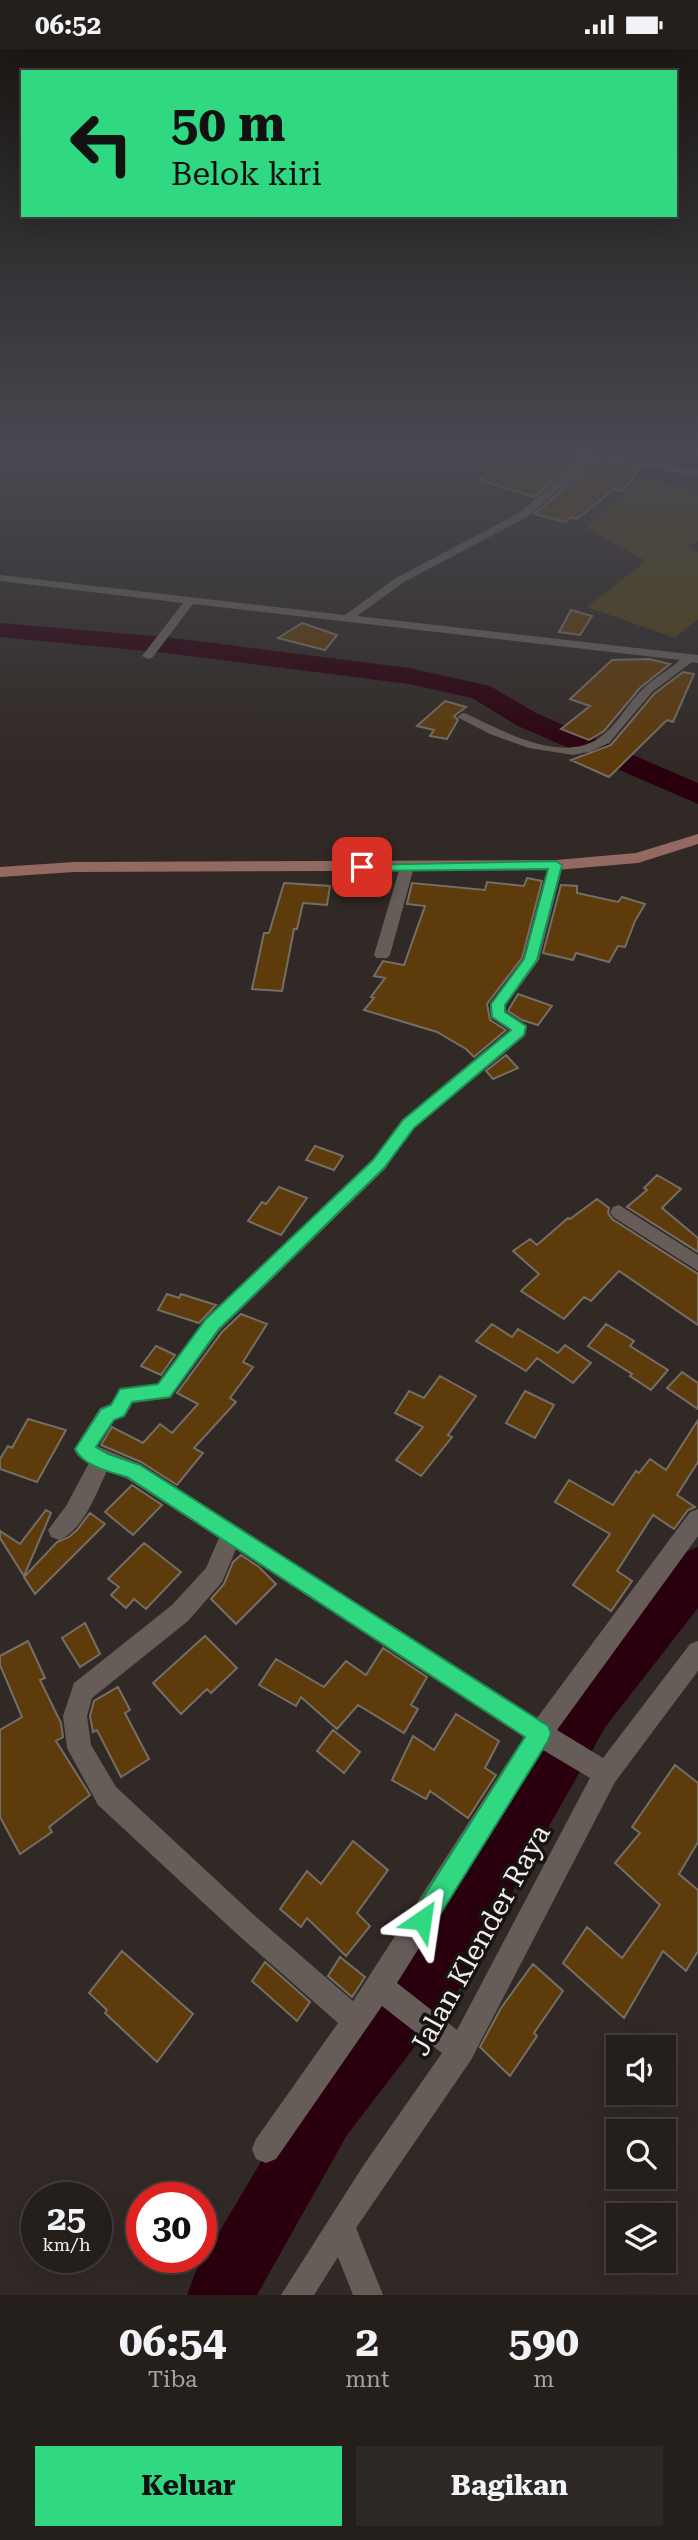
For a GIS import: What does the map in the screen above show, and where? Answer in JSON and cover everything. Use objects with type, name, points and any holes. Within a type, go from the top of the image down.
[{"type":"street","points":[[349,617],[400,580],[445,558]]},
{"type":"street","points":[[0,578],[693,658]]},
{"type":"street","points":[[149,654],[191,599]]},
{"type":"street","points":[[463,717],[556,752],[575,751],[596,745],[629,715],[642,696],[693,658]]},
{"type":"street","points":[[0,872],[74,867],[556,865],[638,858],[698,839]]},
{"type":"street","points":[[556,865],[531,960],[498,1004],[497,1014],[519,1026],[519,1032],[408,1124],[379,1164],[213,1324],[163,1392],[127,1395],[118,1410],[107,1414],[84,1449],[102,1460],[133,1471],[547,1738],[598,1768]]},
{"type":"street","points":[[382,955],[407,867]]},
{"type":"street","points":[[620,1212],[698,1264]]},
{"type":"street","points":[[59,1530],[74,1513],[102,1460]]},
{"type":"street","points":[[266,2149],[356,2021],[387,1991],[547,1738],[698,1519]]},
{"type":"street","points":[[231,1536],[214,1575],[180,1613],[82,1691],[75,1716],[79,1748],[107,1796],[246,1925],[356,2021]]},
{"type":"street","name":"Jalan Klender Raya","points":[[296,2295],[461,2050],[598,1768],[698,1652]]},
{"type":"street","points":[[387,1991],[419,2020],[461,2050]]},
{"type":"street","points":[[341,2226],[368,2295]]},
{"type":"shaded area","points":[[640,558],[698,558],[698,619],[675,638],[587,607],[646,561]]},
{"type":"building","points":[[571,610],[592,616],[580,635],[559,632]]},
{"type":"building","points":[[302,623],[337,635],[325,650],[278,638]]},
{"type":"building","points":[[649,659],[670,664],[640,688],[604,731],[589,740],[561,729],[590,706],[570,699],[612,660]]},
{"type":"building","points":[[683,672],[694,674],[673,722],[667,720],[609,777],[571,760],[611,745],[654,694]]},
{"type":"building","points":[[445,701],[466,707],[454,716],[458,720],[447,739],[430,736],[434,730],[417,726]]},
{"type":"building","points":[[527,878],[542,881],[522,958],[487,1004],[490,1020],[506,1030],[474,1057],[466,1049],[437,1032],[364,1010],[385,978],[374,976],[383,961],[404,965],[425,906],[407,904],[412,883],[485,890],[487,882],[524,886]]},
{"type":"building","points":[[284,883],[330,886],[327,905],[303,903],[297,929],[294,929],[282,991],[252,989],[264,933],[269,933]]},
{"type":"building","points":[[561,885],[577,886],[577,893],[618,902],[622,897],[645,904],[625,947],[618,946],[609,962],[576,953],[573,960],[543,953]]},
{"type":"building","points":[[518,994],[552,1006],[538,1025],[522,1020],[508,1011]]},
{"type":"building","points":[[506,1055],[518,1068],[493,1079],[486,1071]]},
{"type":"building","points":[[315,1146],[343,1156],[334,1170],[306,1160]]},
{"type":"building","points":[[657,1175],[681,1189],[662,1208],[698,1238],[698,1252],[627,1207],[647,1190],[644,1188]]},
{"type":"building","points":[[279,1187],[307,1198],[281,1235],[248,1221],[262,1202],[266,1204]]},
{"type":"building","points":[[597,1199],[609,1208],[608,1213],[612,1219],[698,1274],[698,1325],[619,1271],[591,1301],[584,1297],[564,1319],[521,1291],[539,1274],[513,1251],[530,1239],[537,1245],[568,1218]]},
{"type":"building","points":[[167,1294],[179,1298],[181,1294],[216,1305],[199,1323],[158,1310]]},
{"type":"building","points":[[241,1314],[267,1324],[243,1362],[253,1367],[230,1398],[236,1402],[194,1448],[203,1453],[177,1485],[141,1462],[101,1445],[112,1427],[143,1443],[160,1424],[172,1433],[198,1404],[177,1393],[222,1332]]},
{"type":"building","points":[[492,1324],[512,1337],[518,1329],[558,1353],[565,1345],[591,1363],[573,1383],[537,1358],[526,1371],[476,1341]]},
{"type":"building","points":[[606,1324],[634,1341],[630,1346],[668,1370],[651,1390],[630,1376],[632,1374],[588,1346]]},
{"type":"building","points":[[156,1346],[175,1355],[161,1375],[141,1366]]},
{"type":"building","points":[[682,1372],[698,1383],[698,1409],[667,1388]]},
{"type":"building","points":[[440,1376],[476,1396],[448,1435],[452,1437],[421,1476],[396,1460],[423,1427],[395,1413],[409,1391],[424,1398]]},
{"type":"building","points":[[525,1391],[554,1405],[535,1438],[506,1423]]},
{"type":"building","points":[[28,1419],[66,1430],[37,1482],[0,1469],[0,1459],[8,1446],[12,1448]]},
{"type":"building","points":[[698,1420],[698,1462],[677,1495],[695,1507],[688,1510],[674,1529],[653,1515],[617,1571],[632,1581],[611,1611],[573,1585],[610,1534],[555,1502],[569,1480],[613,1505],[636,1471],[639,1473],[650,1459],[666,1470]]},
{"type":"building","points":[[132,1485],[162,1505],[133,1535],[105,1512]]},
{"type":"building","points":[[46,1510],[51,1513],[24,1576],[0,1538],[0,1531],[20,1544]]},
{"type":"building","points":[[90,1513],[105,1524],[35,1594],[24,1577],[57,1542],[77,1530]]},
{"type":"building","points":[[144,1543],[181,1572],[146,1609],[134,1599],[126,1608],[111,1595],[119,1587],[108,1579]]},
{"type":"building","points":[[241,1555],[259,1567],[276,1584],[236,1624],[211,1599],[224,1584],[233,1562]]},
{"type":"building","points":[[85,1623],[100,1654],[80,1667],[62,1638]]},
{"type":"building","points":[[205,1636],[237,1668],[211,1693],[207,1689],[181,1714],[153,1683]]},
{"type":"building","points":[[28,1641],[45,1678],[40,1680],[61,1723],[63,1737],[56,1741],[90,1795],[49,1827],[52,1832],[20,1854],[0,1817],[0,1730],[22,1717],[0,1665],[0,1656]]},
{"type":"building","points":[[383,1648],[427,1677],[411,1705],[418,1709],[404,1733],[358,1705],[337,1729],[301,1697],[296,1706],[259,1685],[276,1659],[324,1687],[346,1661],[366,1675]]},
{"type":"building","points":[[118,1687],[130,1710],[125,1713],[149,1759],[121,1777],[97,1730],[93,1732],[90,1716],[94,1701]]},
{"type":"building","points":[[456,1714],[499,1741],[485,1768],[496,1775],[468,1818],[430,1791],[426,1799],[392,1780],[413,1736],[434,1750]]},
{"type":"building","points":[[333,1730],[360,1752],[344,1773],[317,1751]]},
{"type":"building","points":[[675,1765],[698,1783],[698,1842],[679,1874],[698,1890],[698,1951],[686,1971],[663,1951],[624,2018],[563,1963],[587,1927],[622,1958],[660,1905],[615,1863],[640,1833],[632,1827]]},
{"type":"building","points":[[353,1841],[388,1870],[357,1913],[370,1926],[346,1956],[307,1918],[301,1927],[280,1909],[307,1871],[321,1884]]},
{"type":"building","points":[[122,1951],[193,2014],[157,2062],[105,2013],[107,2010],[89,1993]]},
{"type":"building","points":[[340,1957],[365,1977],[352,1997],[328,1976]]},
{"type":"building","points":[[265,1962],[310,2002],[297,2021],[252,1981]]},
{"type":"building","points":[[533,1964],[563,1991],[534,2033],[537,2036],[510,2076],[480,2047],[501,2008]]},
{"type":"waterway","points":[[0,630],[166,645],[409,676],[481,692],[528,720],[670,780],[698,795]]},
{"type":"waterway","points":[[220,2295],[325,2113],[444,1960],[508,1843],[588,1708],[698,1570]]},
{"type":"route","points":[[362,867],[556,865],[531,960],[498,1004],[497,1014],[519,1026],[519,1032],[477,1064],[408,1124],[379,1164],[213,1324],[163,1392],[146,1391],[127,1395],[118,1410],[107,1414],[84,1449],[102,1460],[133,1471],[540,1733],[422,1920]]}]
